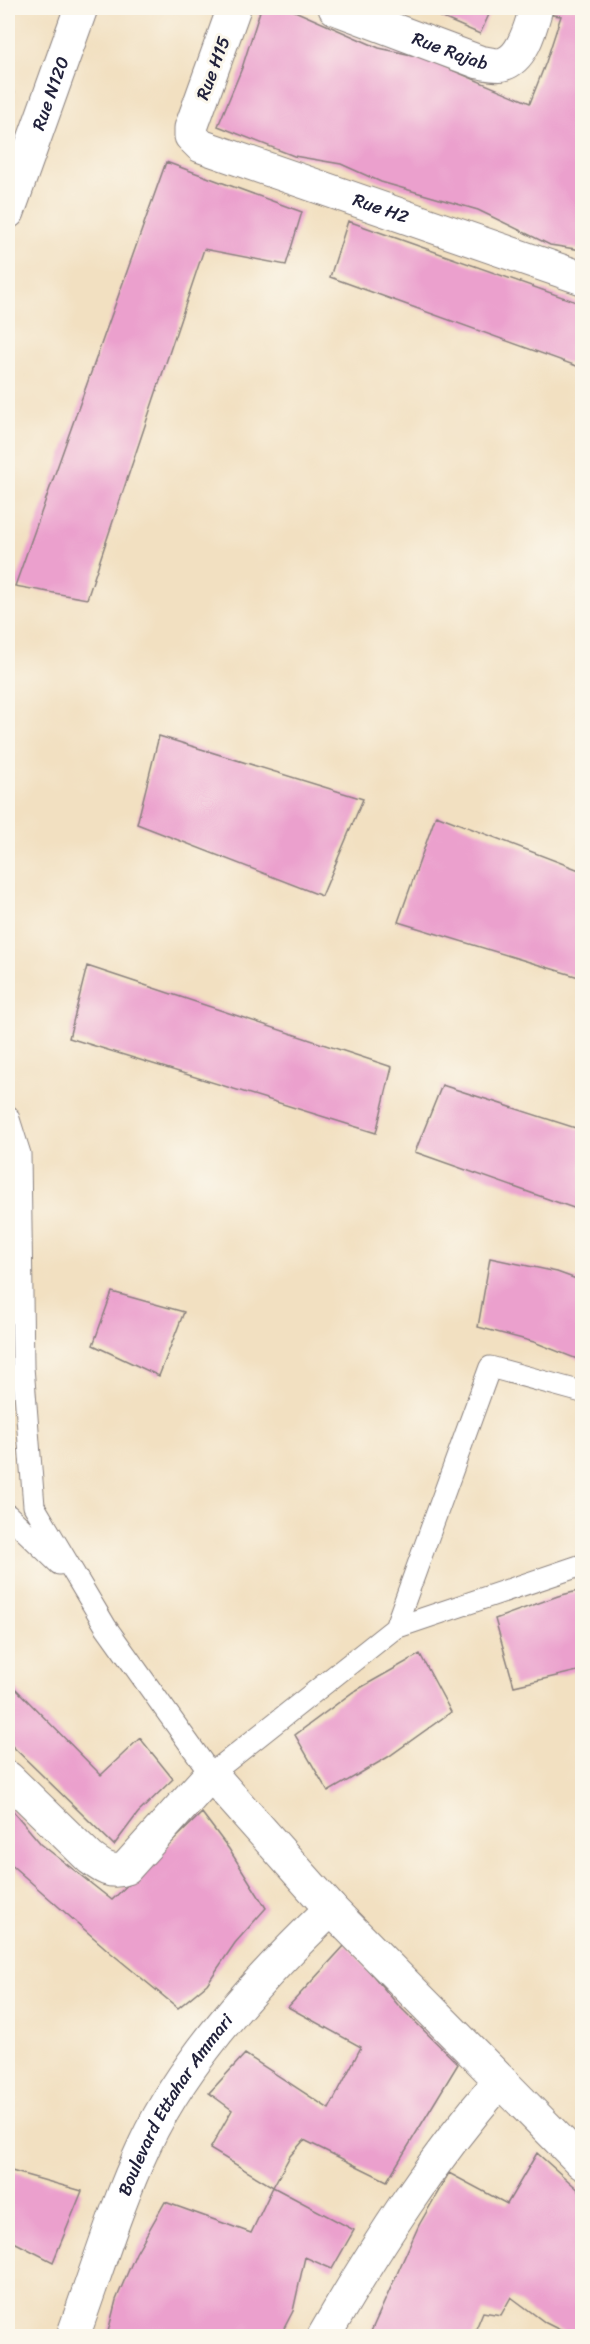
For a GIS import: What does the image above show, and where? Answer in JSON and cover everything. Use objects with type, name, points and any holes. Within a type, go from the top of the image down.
[{"type":"street","name":"Rue N120","points":[[8,212],[81,8]]},
{"type":"street","name":"Rue H15","points":[[191,129],[234,8]]},
{"type":"street","name":"Rue Rajab","points":[[335,8],[480,62],[502,64],[514,58],[529,31],[536,8]]},
{"type":"street","name":"Rue H2","points":[[191,129],[191,136],[212,150],[582,278]]},
{"type":"street","points":[[8,1778],[90,1858],[112,1871],[126,1868],[211,1774],[330,1909],[582,2163]]},
{"type":"street","name":"Boulevard Ettahar Ammari","points":[[73,2337],[145,2143],[168,2102],[202,2052],[247,1997],[292,1946],[330,1909]]},
{"type":"street","points":[[324,2337],[396,2217],[470,2116],[500,2081]]},
{"type":"lane","points":[[8,1116],[20,1154],[22,1367],[34,1506],[106,1627],[211,1774],[395,1628],[582,1565]]},
{"type":"lane","points":[[395,1628],[490,1367],[582,1392]]},
{"type":"lane","points":[[8,1515],[79,1583]]},
{"type":"building","points":[[261,8],[288,8],[379,48],[421,57],[530,103],[561,16],[552,15],[555,8],[582,8],[582,250],[550,245],[478,210],[381,182],[341,164],[294,156],[218,126],[242,68]]},
{"type":"building","points":[[420,8],[492,8],[480,34]]},
{"type":"building","points":[[166,162],[302,212],[286,265],[204,249],[87,599],[15,586]]},
{"type":"building","points":[[348,221],[582,304],[582,368],[330,277]]},
{"type":"building","points":[[159,736],[363,799],[322,896],[137,824]]},
{"type":"building","points":[[436,815],[582,871],[582,978],[398,922]]},
{"type":"building","points":[[87,966],[392,1067],[376,1133],[69,1038]]},
{"type":"building","points":[[442,1085],[582,1130],[582,1211],[415,1152]]},
{"type":"building","points":[[490,1258],[557,1272],[582,1281],[582,1361],[534,1342],[478,1327]]},
{"type":"building","points":[[112,1292],[184,1312],[159,1376],[93,1345]]},
{"type":"building","points":[[582,1590],[582,1670],[514,1686],[495,1619],[558,1596]]},
{"type":"building","points":[[420,1654],[451,1712],[388,1757],[328,1792],[295,1735],[353,1692]]},
{"type":"building","points":[[8,1681],[101,1775],[140,1738],[173,1779],[138,1813],[114,1845],[8,1742]]},
{"type":"building","points":[[8,1805],[41,1844],[112,1900],[202,1813],[229,1849],[266,1908],[235,1943],[207,1984],[178,2008],[111,1953],[8,1862]]},
{"type":"building","points":[[346,1944],[398,2005],[458,2064],[387,2181],[304,2140],[290,2156],[273,2187],[210,2149],[232,2110],[209,2093],[245,2054],[329,2109],[361,2047],[288,2007]]},
{"type":"building","points":[[537,2153],[582,2193],[582,2336],[572,2336],[546,2323],[511,2297],[501,2315],[483,2312],[473,2336],[369,2336],[419,2225],[449,2173],[507,2204]]},
{"type":"building","points":[[8,2170],[82,2191],[53,2262],[8,2239]]},
{"type":"building","points":[[273,2187],[354,2230],[332,2269],[305,2257],[293,2311],[280,2336],[107,2336],[116,2300],[136,2253],[165,2202],[251,2233]]}]
